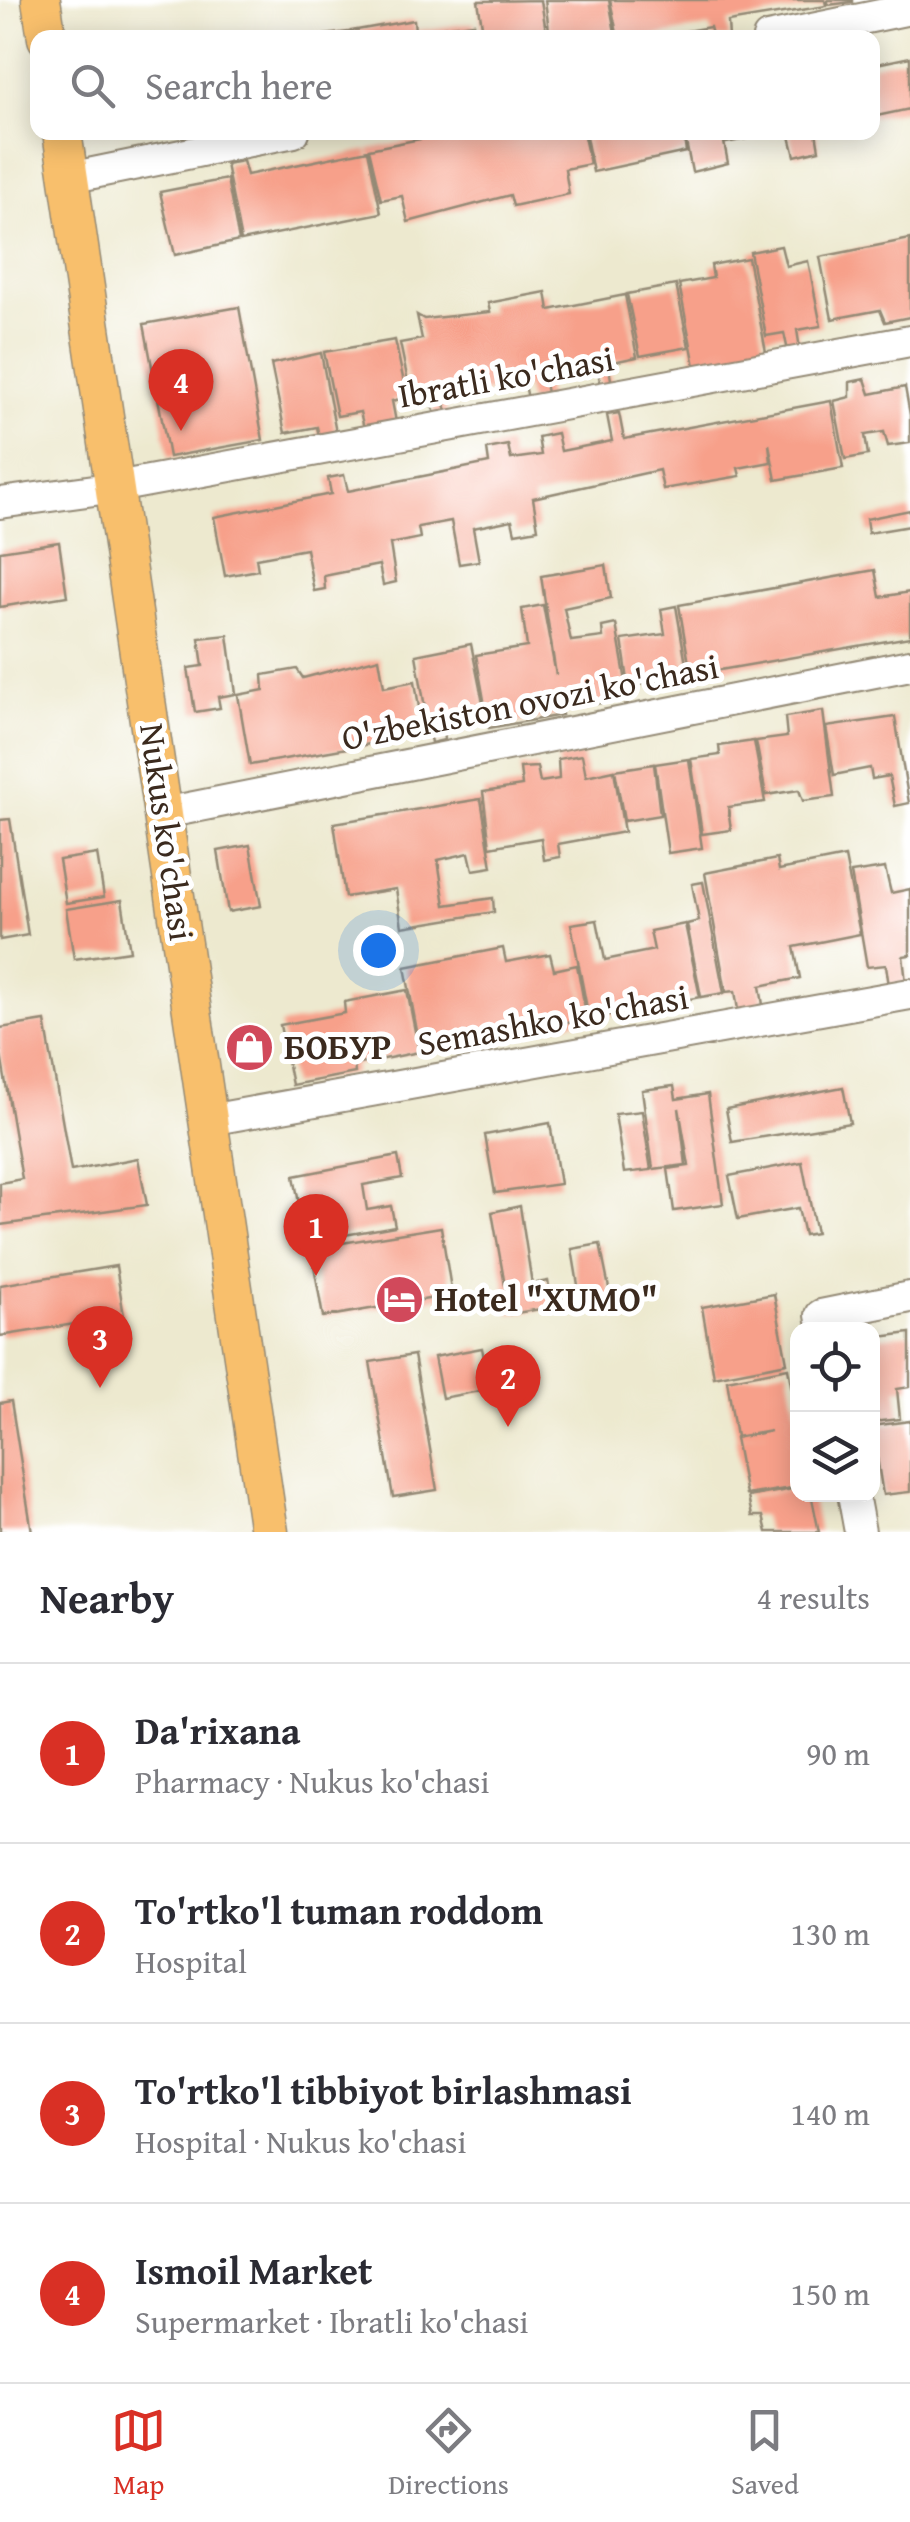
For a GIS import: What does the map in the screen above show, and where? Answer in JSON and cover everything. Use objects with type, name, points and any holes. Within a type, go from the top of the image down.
[{"type":"main road","points":[[41,0],[46,30]]},
{"type":"main road","name":"Nukus ko'chasi","points":[[63,140],[268,1532]]},
{"type":"street","points":[[807,30],[910,9]]},
{"type":"street","points":[[68,178],[255,140]]},
{"type":"street","name":"Ibratli ko'chasi","points":[[0,504],[116,488],[910,341]]},
{"type":"street","name":"O'zbekiston ovozi ko'chasi","points":[[164,813],[910,665]]},
{"type":"street","name":"Semashko ko'chasi","points":[[209,1120],[910,994]]},
{"type":"street","points":[[822,1322],[910,1297]]},
{"type":"street","points":[[854,1502],[860,1532]]},
{"type":"building","points":[[541,0],[546,30],[483,30],[478,1]]},
{"type":"building","points":[[545,0],[609,0],[615,30],[549,30]]},
{"type":"building","points":[[610,0],[825,0],[826,6],[728,22],[728,30],[616,30]]},
{"type":"building","points":[[828,0],[853,0],[853,2],[828,5]]},
{"type":"building","points":[[414,20],[415,30],[357,30]]},
{"type":"building","points":[[474,23],[475,30],[422,30]]},
{"type":"building","points":[[910,57],[910,109],[880,115],[880,63]]},
{"type":"building","points":[[415,140],[585,140],[590,164],[565,169],[569,194],[513,206],[510,195],[408,222],[402,196],[381,200],[369,149]]},
{"type":"building","points":[[587,140],[684,140],[686,152],[593,172]]},
{"type":"building","points":[[686,140],[724,140],[728,163],[692,172]]},
{"type":"building","points":[[791,140],[817,140],[819,150],[795,156]]},
{"type":"building","points":[[368,150],[381,213],[241,241],[226,164],[243,161],[247,175]]},
{"type":"building","points":[[227,179],[239,241],[175,255],[160,192]]},
{"type":"building","points":[[910,239],[910,317],[885,322],[880,310],[832,319],[820,257]]},
{"type":"building","points":[[781,246],[786,266],[808,261],[821,326],[797,330],[800,349],[788,351],[784,333],[766,336],[750,252]]},
{"type":"building","points":[[748,258],[766,352],[695,366],[679,284],[713,278],[711,265]]},
{"type":"building","points":[[676,285],[689,347],[640,356],[627,294]]},
{"type":"building","points":[[546,292],[549,310],[625,295],[637,357],[608,363],[613,390],[602,392],[597,366],[544,377],[548,399],[529,403],[525,385],[445,400],[447,416],[436,419],[431,399],[412,401],[400,343],[422,339],[417,315],[424,319],[490,312],[488,303]]},
{"type":"building","points":[[239,307],[263,440],[169,457],[144,324]]},
{"type":"building","points":[[395,340],[407,397],[392,401],[396,422],[364,428],[360,412],[337,416],[324,352]]},
{"type":"building","points":[[321,353],[337,438],[320,441],[317,427],[285,433],[271,364]]},
{"type":"building","points":[[865,379],[870,394],[905,387],[910,443],[888,446],[884,432],[865,435],[868,455],[845,459],[834,401],[850,397],[850,382]]},
{"type":"building","points":[[831,401],[843,468],[776,480],[769,444],[771,462],[738,468],[740,476],[663,489],[659,470],[533,498],[538,529],[515,533],[512,520],[473,528],[479,561],[459,564],[451,521],[418,527],[420,538],[390,544],[396,582],[383,585],[379,565],[324,576],[325,589],[314,591],[306,549],[256,558],[258,570],[225,576],[214,517],[331,494],[328,478],[344,475],[348,491],[489,463],[487,449],[508,445],[511,459],[541,455],[538,437],[557,433],[561,451],[612,441],[607,415],[619,413],[624,439]]},
{"type":"building","points":[[910,510],[910,526],[868,533],[866,519]]},
{"type":"building","points":[[59,542],[67,596],[0,607],[0,551]]},
{"type":"building","points":[[606,565],[611,598],[564,608],[571,641],[603,637],[602,627],[616,624],[629,699],[593,704],[590,693],[559,697],[562,715],[489,728],[476,655],[527,647],[522,609],[543,605],[556,675],[541,576]]},
{"type":"building","points":[[875,570],[880,597],[910,592],[910,637],[691,675],[679,605]]},
{"type":"building","points":[[676,606],[688,675],[629,687],[622,640],[665,634],[661,609]]},
{"type":"building","points":[[228,635],[236,694],[218,697],[220,708],[195,712],[188,668],[203,666],[199,638]]},
{"type":"building","points":[[471,644],[484,708],[442,716],[444,740],[431,743],[416,655]]},
{"type":"building","points":[[379,658],[384,687],[415,681],[422,728],[392,732],[393,740],[250,765],[238,695],[264,690],[263,675],[297,669],[303,678]]},
{"type":"building","points":[[823,711],[834,797],[803,801],[799,790],[766,795],[756,741],[787,737],[785,717]]},
{"type":"building","points":[[895,717],[909,803],[895,806],[889,776],[872,779],[870,768],[834,775],[826,727]]},
{"type":"building","points":[[754,741],[765,802],[728,807],[731,830],[702,834],[691,759],[720,755],[719,746]]},
{"type":"building","points":[[582,755],[586,776],[614,770],[624,832],[558,844],[560,857],[544,860],[541,838],[490,847],[483,792],[522,786],[520,768],[537,767],[540,782],[559,779],[558,759]]},
{"type":"building","points":[[689,759],[702,848],[668,853],[655,764]]},
{"type":"building","points":[[654,764],[660,815],[624,821],[615,770]]},
{"type":"building","points":[[481,799],[492,867],[473,870],[469,853],[438,860],[445,905],[493,898],[494,912],[402,927],[396,889],[345,897],[334,823]]},
{"type":"building","points":[[10,819],[28,935],[0,940],[0,820]]},
{"type":"building","points":[[250,845],[261,906],[228,912],[218,851]]},
{"type":"building","points":[[97,854],[104,897],[66,903],[59,860]]},
{"type":"building","points":[[845,857],[860,934],[794,947],[800,978],[760,986],[763,1005],[738,1010],[735,991],[726,992],[705,873],[777,859],[779,870]]},
{"type":"building","points":[[885,868],[891,893],[910,889],[910,955],[903,956],[906,983],[889,986],[886,965],[867,967],[851,873]]},
{"type":"building","points":[[703,882],[724,993],[701,997],[687,924],[699,921],[692,884]]},
{"type":"building","points":[[122,900],[130,951],[74,959],[66,909]]},
{"type":"building","points":[[597,920],[605,960],[654,950],[650,931],[685,924],[700,997],[589,1019],[571,924]]},
{"type":"building","points":[[503,948],[506,962],[550,954],[554,970],[577,965],[587,1019],[421,1052],[405,967]]},
{"type":"building","points":[[407,990],[419,1052],[354,1065],[355,1073],[292,1085],[280,1025],[345,1013],[344,1002]]},
{"type":"building","points":[[45,1021],[71,1171],[138,1158],[147,1205],[0,1225],[0,1183],[22,1179],[0,1049],[0,1028]]},
{"type":"building","points":[[674,1086],[676,1099],[708,1094],[723,1204],[674,1211],[668,1169],[689,1166],[679,1108],[686,1165],[653,1169],[642,1090]]},
{"type":"building","points":[[843,1087],[850,1123],[732,1142],[726,1109]]},
{"type":"building","points":[[642,1111],[651,1170],[624,1173],[615,1114]]},
{"type":"building","points":[[550,1123],[560,1184],[495,1193],[485,1135]]},
{"type":"building","points":[[398,1156],[402,1178],[363,1185],[367,1210],[391,1206],[395,1226],[306,1242],[294,1176]]},
{"type":"building","points":[[802,1162],[816,1233],[804,1235],[798,1208],[738,1219],[729,1176]]},
{"type":"building","points":[[520,1206],[532,1284],[548,1281],[553,1307],[510,1314],[492,1212]]},
{"type":"building","points":[[441,1227],[452,1295],[323,1317],[311,1248]]},
{"type":"building","points":[[600,1244],[612,1303],[582,1309],[572,1249]]},
{"type":"building","points":[[116,1266],[124,1316],[0,1336],[0,1285]]},
{"type":"building","points":[[774,1294],[787,1363],[714,1377],[702,1307]]},
{"type":"building","points":[[910,1333],[910,1387],[897,1389],[900,1419],[880,1421],[880,1337]]},
{"type":"building","points":[[482,1348],[490,1389],[442,1398],[434,1357]]},
{"type":"building","points":[[414,1355],[437,1490],[393,1497],[370,1362]]},
{"type":"building","points":[[788,1368],[790,1488],[746,1495],[735,1438],[771,1431],[736,1437],[727,1380]]},
{"type":"building","points":[[11,1401],[32,1532],[0,1532],[0,1403]]},
{"type":"building","points":[[910,1421],[910,1492],[883,1495],[880,1425]]},
{"type":"building","points":[[790,1489],[790,1502],[813,1502],[819,1532],[767,1532],[763,1516],[752,1516],[748,1497]]},
{"type":"place","name":"Ismoil Market","points":[[181,431]]},
{"type":"place","name":"БОБУР","points":[[249,1047]]},
{"type":"place","name":"Da'rixana","points":[[316,1276]]},
{"type":"place","name":"Hotel \"XUMO\"","points":[[399,1299]]},
{"type":"place","name":"To'rtko'l tibbiyot birlashmasi","points":[[100,1388]]},
{"type":"place","name":"To'rtko'l tuman roddom","points":[[508,1427]]}]
